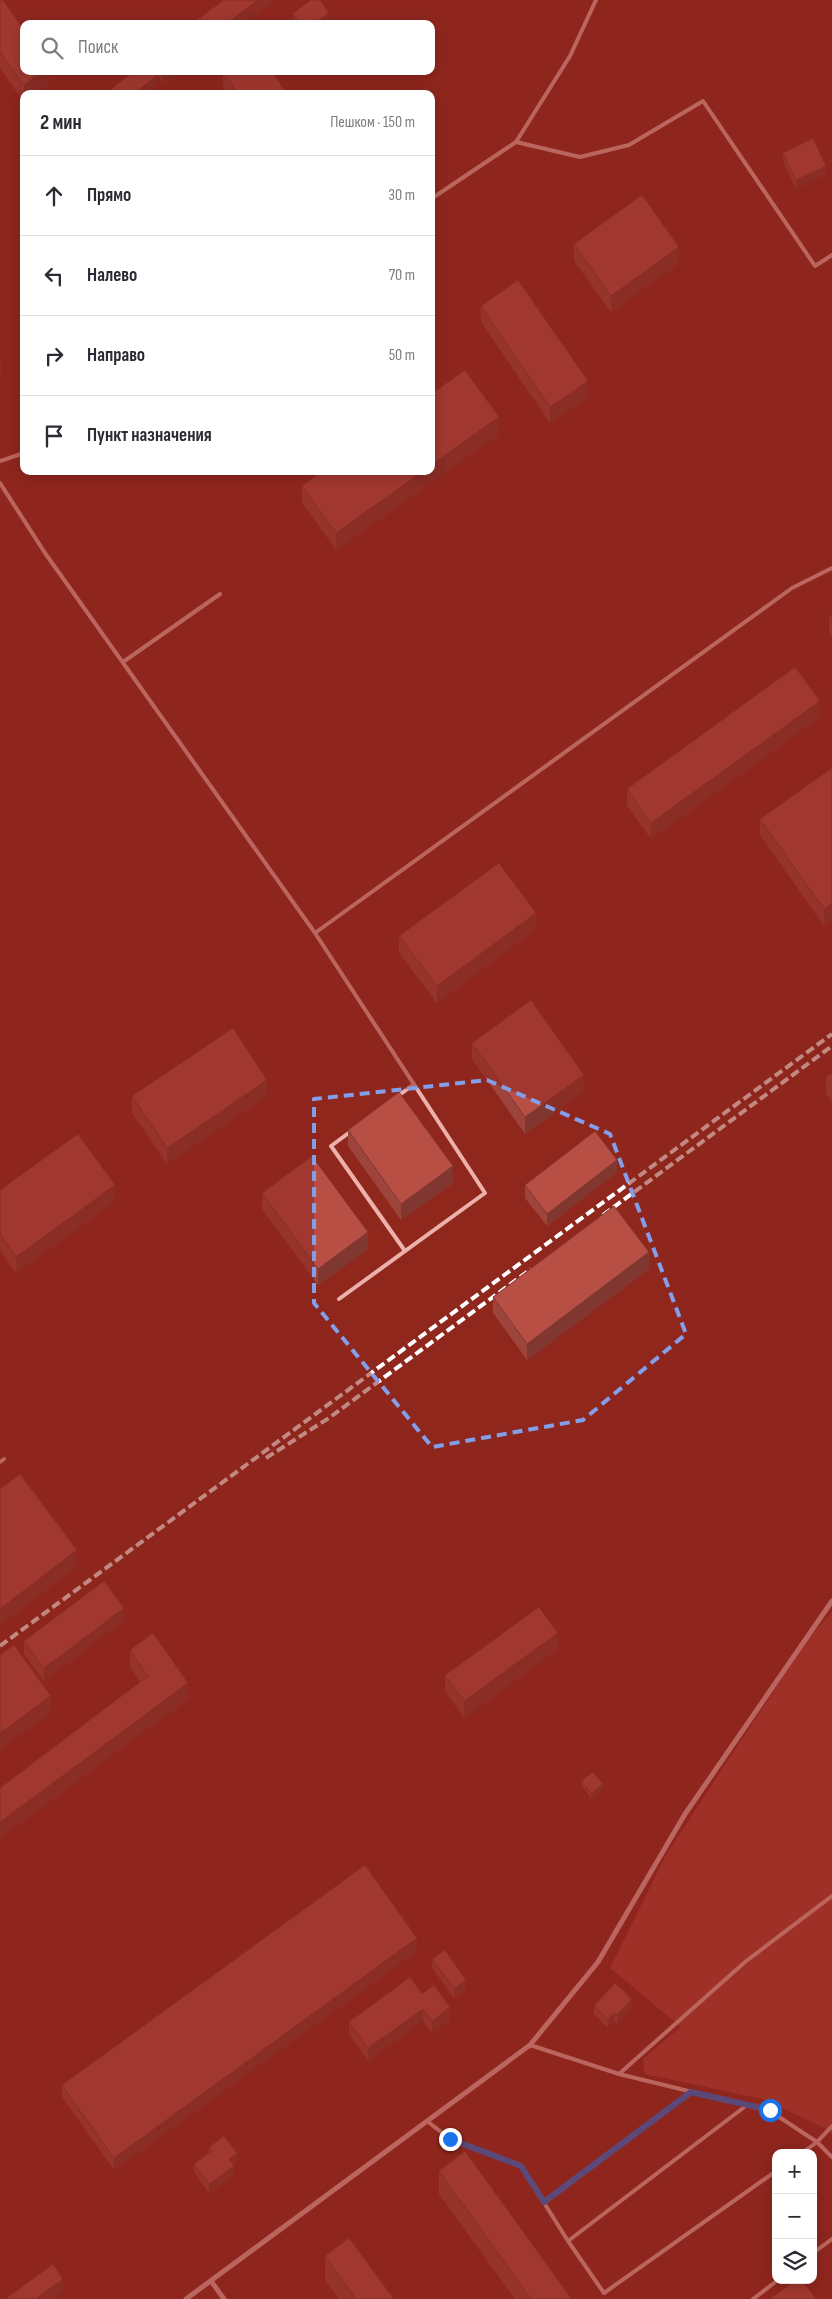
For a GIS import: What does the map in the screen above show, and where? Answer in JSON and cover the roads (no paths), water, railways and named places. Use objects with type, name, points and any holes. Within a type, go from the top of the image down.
[{"type":"street","points":[[186,2299],[530,2045],[598,1962],[685,1814],[832,1601]]},
{"type":"street","points":[[211,2281],[224,2299]]},
{"type":"lane","points":[[435,196],[516,142],[570,56],[596,0]]},
{"type":"lane","points":[[516,142],[580,157],[629,145],[703,101],[815,266],[832,255]]},
{"type":"lane","points":[[0,461],[20,454]]},
{"type":"lane","points":[[0,482],[45,553],[315,933],[485,1193],[338,1299]]},
{"type":"lane","points":[[315,933],[792,588],[832,568]]},
{"type":"lane","points":[[123,662],[220,594]]},
{"type":"lane","points":[[391,1101],[414,1084]]},
{"type":"lane","points":[[354,1129],[331,1146],[405,1251]]},
{"type":"lane","points":[[619,2074],[745,1962],[832,1896]]},
{"type":"lane","points":[[530,2045],[619,2074],[770,2110],[817,2142],[832,2157]]},
{"type":"lane","points":[[544,2202],[691,2092]]},
{"type":"lane","points":[[568,2241],[748,2105]]},
{"type":"lane","points":[[427,2121],[450,2139],[521,2166],[568,2241],[604,2293],[772,2175]]},
{"type":"lane","points":[[807,2149],[832,2126]]},
{"type":"lane","points":[[817,2250],[832,2239]]},
{"type":"lane","points":[[753,2299],[773,2284]]},
{"type":"railway","points":[[0,1646],[832,1034]]},
{"type":"railway","points":[[603,1215],[832,1046]]},
{"type":"railway","points":[[266,1458],[329,1418],[531,1269]]}]
